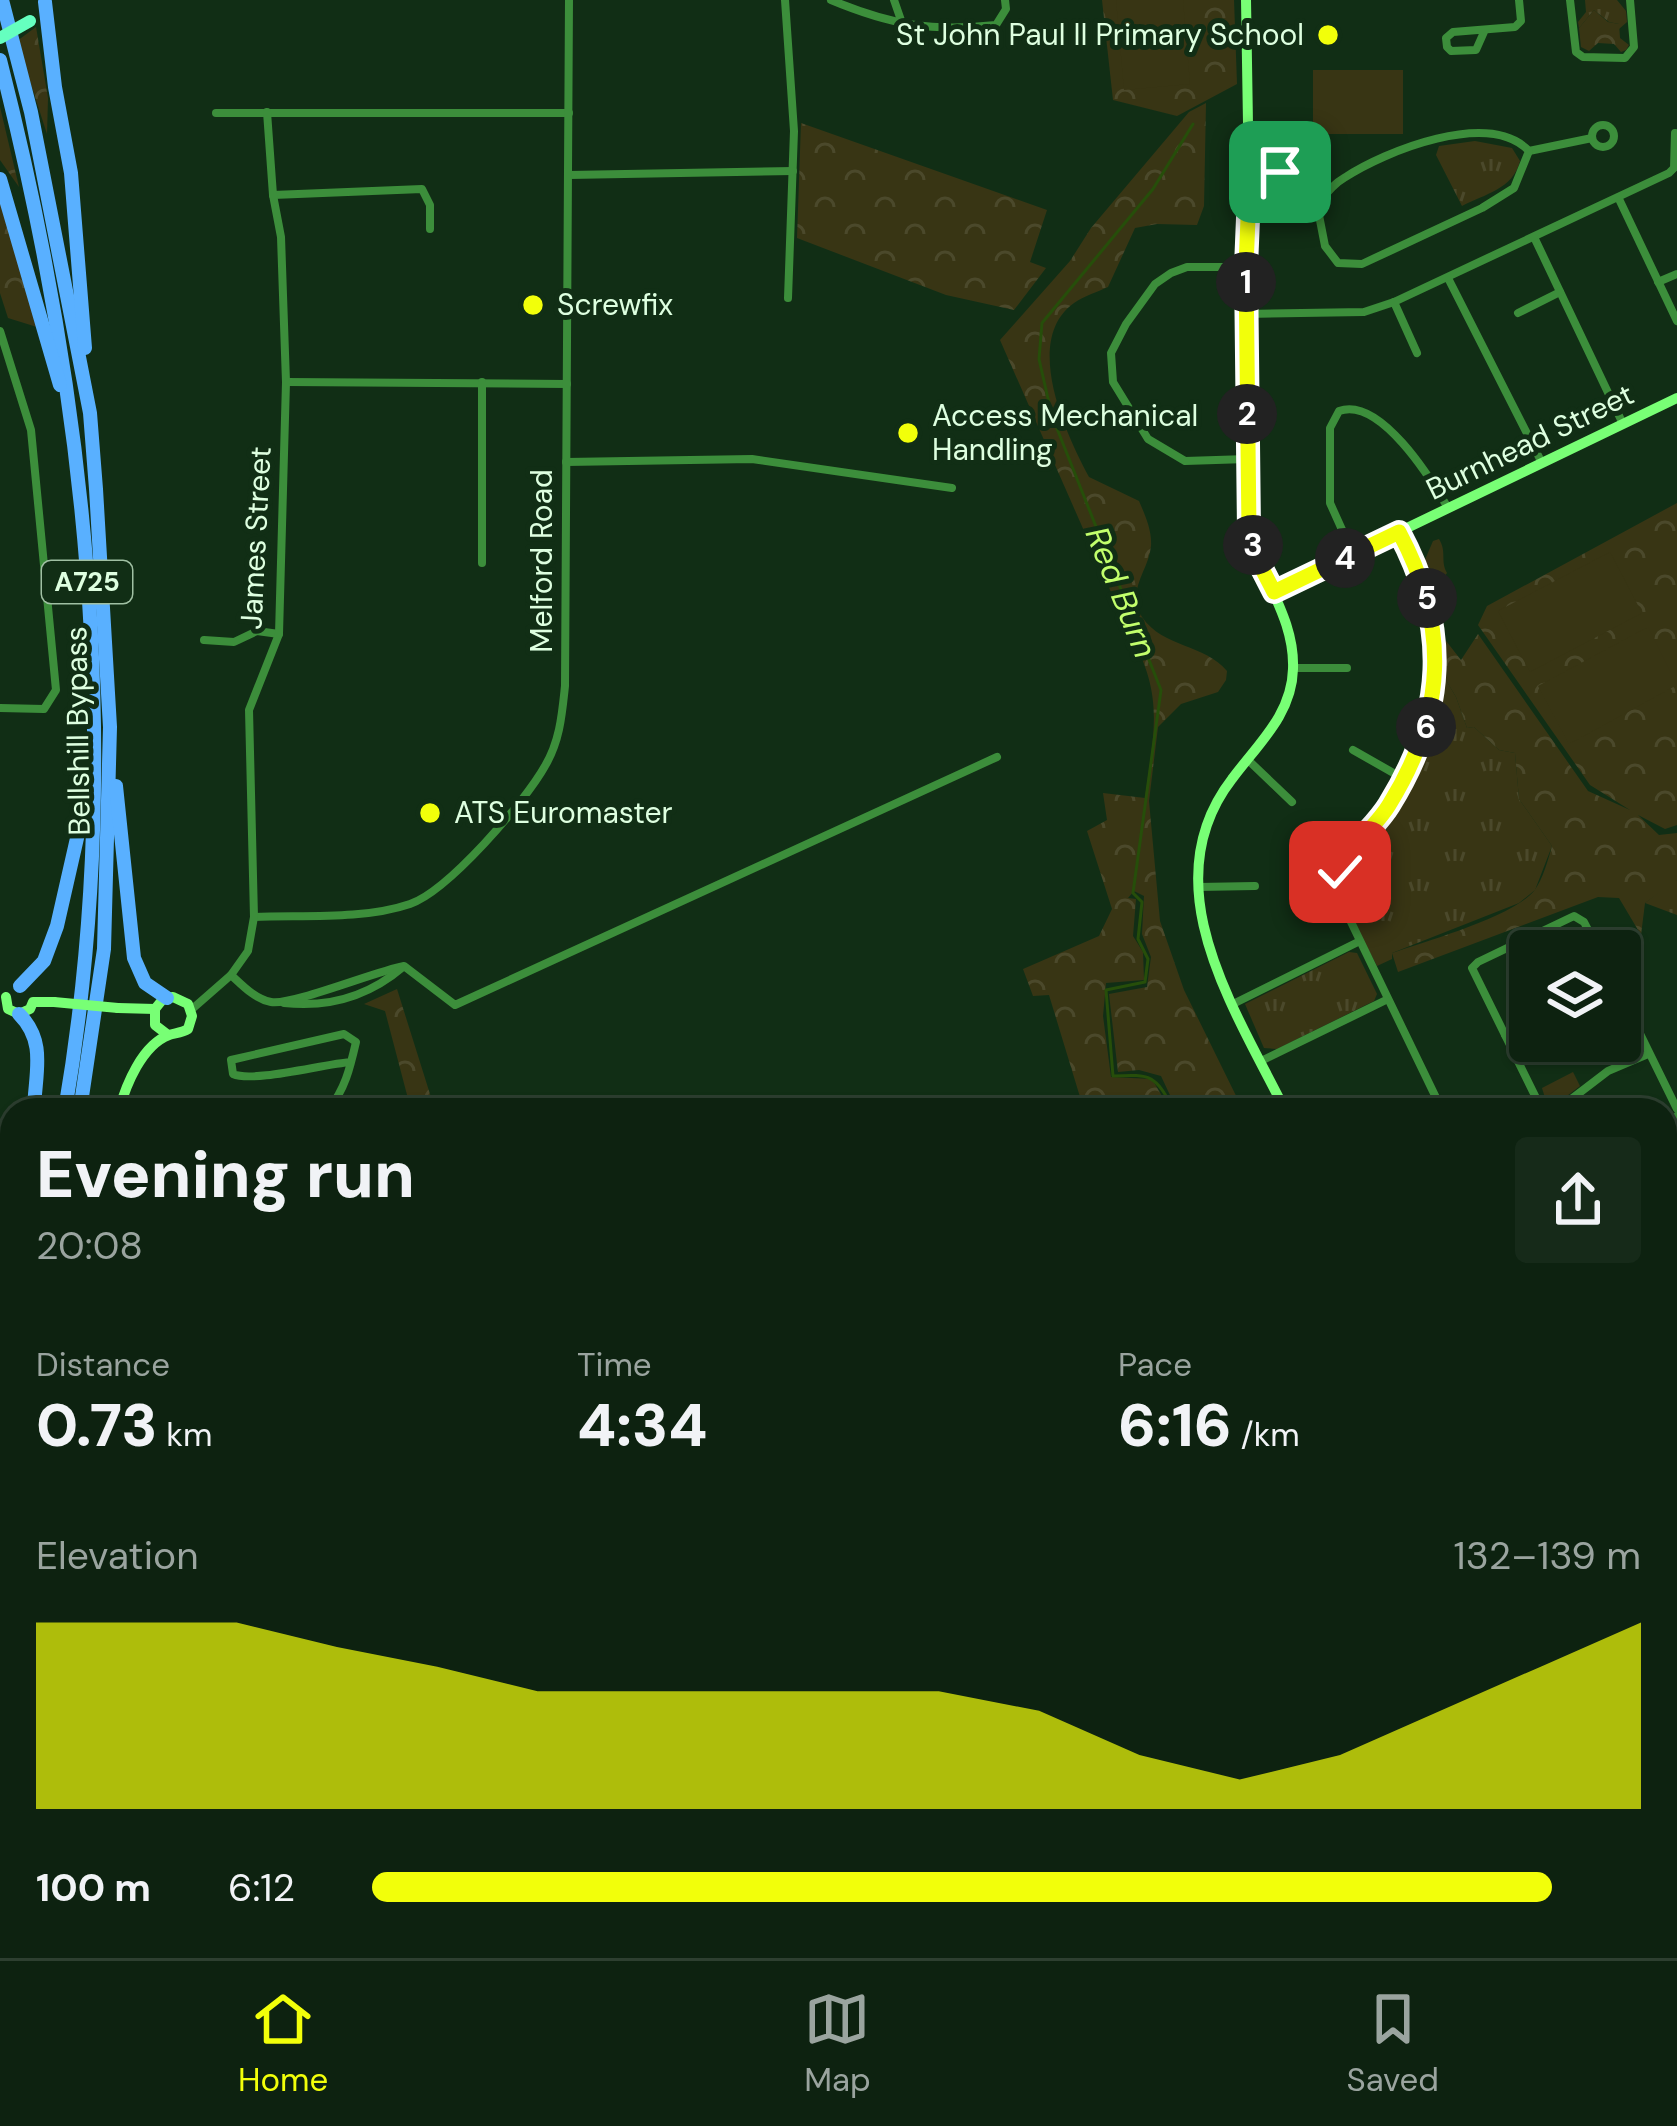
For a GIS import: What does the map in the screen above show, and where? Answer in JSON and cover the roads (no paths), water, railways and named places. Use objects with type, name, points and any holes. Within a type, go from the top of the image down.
[{"type":"highway","name":"Bellshill Bypass","points":[[2,0],[32,112],[90,413],[110,728],[104,949],[83,1098]]},
{"type":"highway","name":"A725","points":[[45,2],[71,172],[90,413]]},
{"type":"highway","name":"Bellshill Bypass","points":[[0,61],[35,198],[58,321],[83,520],[93,672],[86,952],[67,1098]]},
{"type":"highway","points":[[0,178],[72,431]]},
{"type":"highway","points":[[110,728],[134,958],[145,982],[167,998]]},
{"type":"highway","points":[[20,986],[44,961],[57,926],[93,761]]},
{"type":"highway","points":[[19,1014],[38,1040],[35,1098]]},
{"type":"main road","points":[[0,38],[30,21]]},
{"type":"street","name":"Melford Road","points":[[254,917],[386,910],[416,902],[468,863],[545,767],[560,730],[565,686],[569,0]]},
{"type":"street","points":[[785,0],[793,171],[788,298]]},
{"type":"street","points":[[831,0],[903,26],[948,30],[996,25],[1006,9],[1005,0]]},
{"type":"street","points":[[894,0],[903,26]]},
{"type":"street","points":[[1246,0],[1248,124],[1265,152]]},
{"type":"street","points":[[1484,32],[1476,50],[1447,47],[1446,38],[1454,32],[1515,27],[1521,20],[1519,0]]},
{"type":"street","points":[[1570,0],[1576,52],[1583,57],[1625,58],[1634,47],[1630,0]]},
{"type":"street","points":[[216,112],[569,113]]},
{"type":"street","name":"James Street","points":[[167,1035],[188,1029],[191,1010],[231,975],[248,951],[254,917],[249,710],[279,634],[286,382],[281,237],[267,112]]},
{"type":"street","points":[[1246,314],[1364,312],[1449,280],[1674,168],[1675,133]]},
{"type":"street","points":[[1317,205],[1340,180],[1396,150],[1443,136],[1488,134],[1520,141],[1529,151]]},
{"type":"street","points":[[1529,151],[1592,138]]},
{"type":"street","points":[[1268,171],[1262,162],[1265,152],[1274,147],[1284,152],[1283,169]]},
{"type":"street","points":[[1283,169],[1317,205],[1324,246],[1338,263],[1362,264],[1514,188],[1529,151]]},
{"type":"street","points":[[1279,1098],[1204,938],[1198,887],[1205,831],[1227,784],[1285,708],[1293,668],[1288,628],[1249,531],[1247,459],[1249,194],[1254,181],[1268,171],[1283,169]]},
{"type":"street","points":[[568,175],[793,171]]},
{"type":"street","points":[[273,195],[422,189],[430,205],[430,229]]},
{"type":"street","points":[[1619,199],[1677,321]]},
{"type":"street","points":[[1534,237],[1623,424]]},
{"type":"street","points":[[1246,267],[1187,268],[1171,273],[1155,284],[1111,353],[1113,382],[1148,439],[1185,461],[1247,459]]},
{"type":"street","points":[[1658,282],[1677,274]]},
{"type":"street","points":[[1449,280],[1542,464]]},
{"type":"street","points":[[1518,313],[1560,292]]},
{"type":"street","points":[[1394,302],[1417,352]]},
{"type":"street","points":[[0,331],[31,430],[56,691],[44,709],[0,708]]},
{"type":"street","points":[[286,382],[567,384]]},
{"type":"street","points":[[482,382],[482,563]]},
{"type":"street","name":"Burnhead Street","points":[[1274,592],[1677,398]]},
{"type":"street","points":[[1353,554],[1330,503],[1330,428],[1339,411],[1357,409],[1390,431],[1420,460],[1448,508]]},
{"type":"street","points":[[566,463],[752,459],[952,488]]},
{"type":"street","points":[[1399,532],[1434,619],[1430,712],[1420,749],[1340,872],[1337,893],[1436,1098]]},
{"type":"street","points":[[204,640],[234,642],[257,632],[279,634]]},
{"type":"street","points":[[1293,668],[1347,668]]},
{"type":"street","points":[[1353,750],[1404,780]]},
{"type":"street","points":[[281,1002],[404,966],[455,1005],[997,757]]},
{"type":"street","points":[[1247,759],[1292,802]]},
{"type":"street","points":[[1198,887],[1255,886]]},
{"type":"street","points":[[1545,930],[1574,916],[1588,930]]},
{"type":"street","points":[[1233,1004],[1358,942]]},
{"type":"street","points":[[1509,947],[1478,962],[1474,972],[1535,1098]]},
{"type":"street","points":[[231,975],[253,994],[309,1006],[381,986],[404,966]]},
{"type":"street","points":[[20,986],[28,989],[33,1002],[27,1012],[19,1014],[8,1009],[3,997],[20,986]]},
{"type":"street","points":[[33,1002],[154,1010],[167,998],[183,1000],[191,1010]]},
{"type":"street","points":[[1261,1061],[1386,1000]]},
{"type":"street","points":[[123,1098],[150,1050],[167,1035],[155,1025],[154,1010]]},
{"type":"street","points":[[1505,1035],[1509,1033]]},
{"type":"street","points":[[338,1098],[341,1095],[351,1062],[356,1042],[344,1034],[231,1060],[233,1074],[246,1080],[315,1064],[351,1062]]},
{"type":"street","points":[[1641,1039],[1670,1098]]},
{"type":"street","points":[[1578,1098],[1608,1071],[1648,1054]]},
{"type":"waterway","name":"Red Burn","points":[[1167,1098],[1151,1079],[1113,1076],[1106,990],[1145,982],[1148,959],[1138,939],[1142,902],[1133,893],[1161,690],[1052,416],[1039,359],[1042,323],[1153,189],[1193,124]]},
{"type":"place","name":"St John Paul II Primary School","points":[[1328,35]]},
{"type":"place","name":"Screwfix","points":[[533,305]]},
{"type":"place","name":"Access Mechanical Handling","points":[[908,433]]},
{"type":"place","name":"ATS Euromaster","points":[[430,813]]}]
